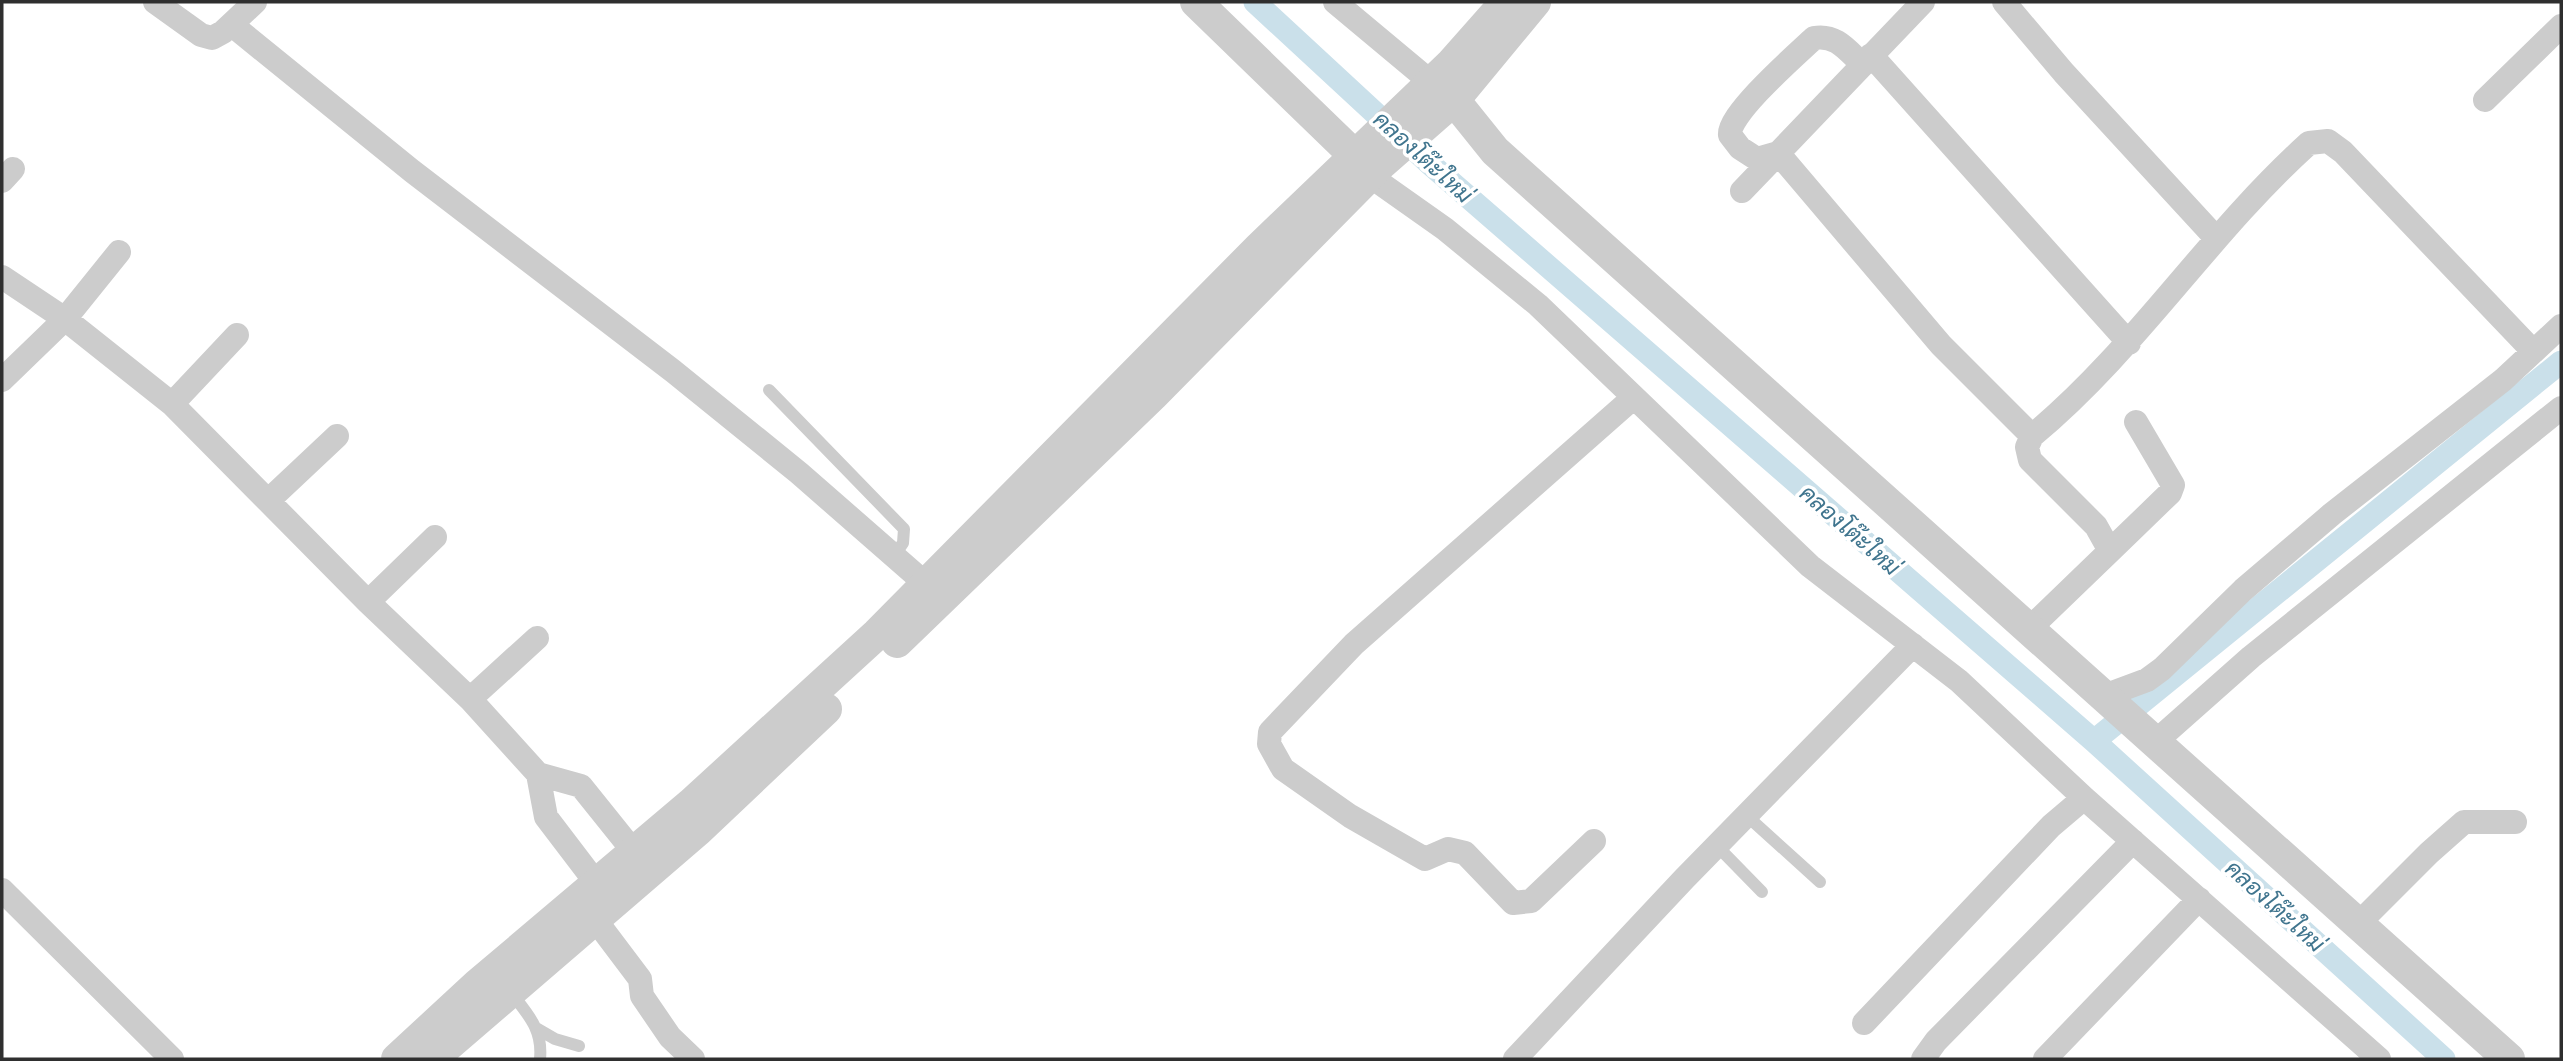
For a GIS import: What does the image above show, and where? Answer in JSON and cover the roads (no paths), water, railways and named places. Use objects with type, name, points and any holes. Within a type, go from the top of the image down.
[{"type":"street","points":[[155,2],[201,35],[212,38],[232,24],[255,2]]},
{"type":"street","points":[[1196,2],[1366,163],[1538,305],[1810,566],[1959,681],[2084,798],[2379,1059]]},
{"type":"street","points":[[1335,2],[1495,151],[2509,1059]]},
{"type":"street","points":[[1437,96],[1506,2]]},
{"type":"street","points":[[397,1059],[477,985],[634,852],[868,643],[926,584],[1535,2]]},
{"type":"street","points":[[1742,191],[1923,2]]},
{"type":"street","points":[[2004,2],[2215,237]]},
{"type":"street","points":[[232,24],[412,171],[683,379],[799,473],[926,584]]},
{"type":"street","points":[[2485,100],[2561,26]]},
{"type":"street","points":[[1778,153],[1757,159],[1740,148],[1730,135],[1733,122],[1814,38],[1824,36],[1835,39],[1867,59],[2129,343]]},
{"type":"street","points":[[2109,551],[2095,526],[2030,460],[2027,447],[2032,436],[2129,343],[2215,237],[2309,143],[2328,141],[2343,152],[2532,350]]},
{"type":"street","points":[[1778,153],[1941,345],[2032,436]]},
{"type":"street","points":[[435,1058],[509,990],[698,830],[939,603],[1163,385],[1366,163]]},
{"type":"street","points":[[2,380],[65,319],[119,252]]},
{"type":"street","points":[[2,277],[65,319],[172,404],[270,499],[368,602],[470,699],[538,774],[547,817],[597,884]]},
{"type":"street","points":[[2111,702],[2162,669],[2253,581],[2332,514],[2503,380],[2532,350],[2561,326]]},
{"type":"street","points":[[172,404],[237,335]]},
{"type":"street","points":[[1594,841],[1531,901],[1513,903],[1465,853],[1448,849],[1425,859],[1350,816],[1283,769],[1269,744],[1270,732],[1354,644],[1633,398]]},
{"type":"street","points":[[2150,739],[2561,408]]},
{"type":"street","points":[[2029,629],[2170,493],[2173,485],[2136,422]]},
{"type":"street","points":[[270,499],[337,436]]},
{"type":"street","points":[[368,602],[435,537]]},
{"type":"street","points":[[470,699],[537,638]]},
{"type":"street","points":[[1515,1059],[1913,645]]},
{"type":"street","points":[[538,774],[580,786],[634,852]]},
{"type":"street","points":[[1864,1023],[2051,826],[2084,798]]},
{"type":"street","points":[[2358,924],[2428,853],[2464,822],[2515,822]]},
{"type":"street","points":[[1923,1059],[1936,1041],[2133,841]]},
{"type":"street","points":[[2,890],[172,1059]]},
{"type":"street","points":[[2045,1059],[2199,899]]},
{"type":"street","points":[[594,918],[640,979],[642,996],[670,1037],[693,1059]]},
{"type":"lane","points":[[769,390],[904,529],[903,543],[894,556]]},
{"type":"lane","points":[[1747,816],[1820,882]]},
{"type":"lane","points":[[1717,846],[1762,892]]},
{"type":"lane","points":[[509,990],[536,1027],[542,1042],[540,1059]]},
{"type":"lane","points":[[536,1027],[555,1039],[579,1046]]},
{"type":"waterway","name":"คลองโต๊ะใหม่","points":[[1255,2],[1429,163],[2094,741],[2444,1059]]},
{"type":"waterway","points":[[2094,741],[2561,362]]}]
